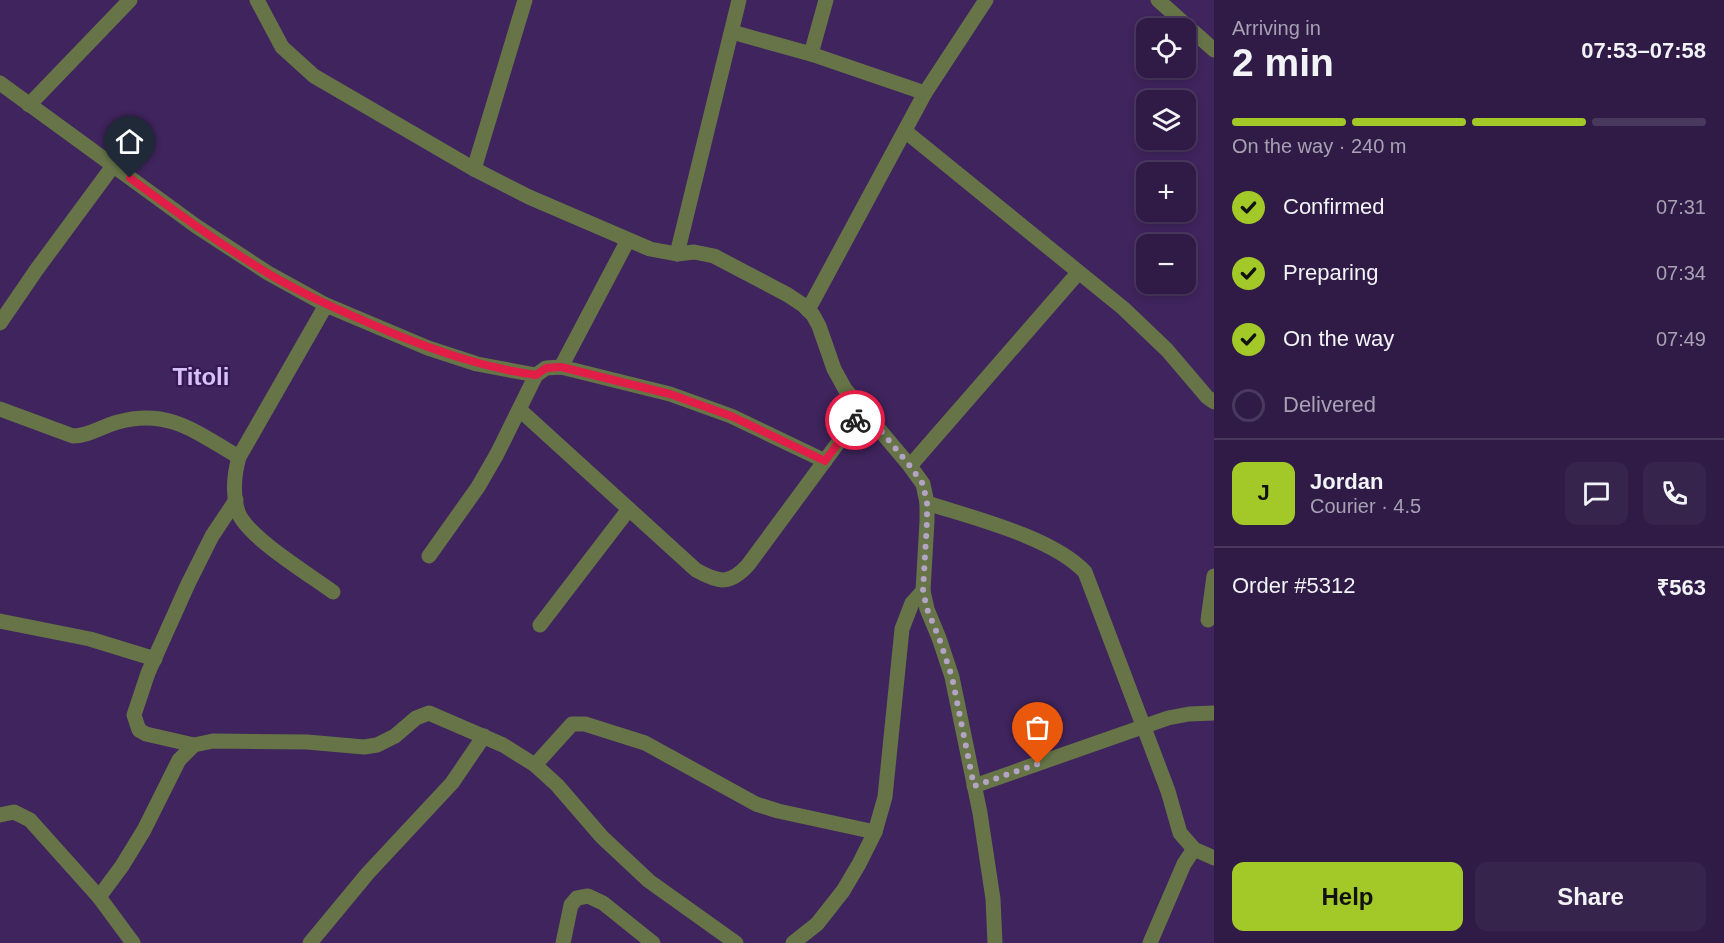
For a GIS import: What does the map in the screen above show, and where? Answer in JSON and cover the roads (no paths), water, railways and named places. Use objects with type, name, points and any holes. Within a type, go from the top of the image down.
[{"type":"street","points":[[29,105],[130,0]]},
{"type":"street","points":[[257,0],[282,47],[314,76],[332,89],[474,169],[529,196],[650,249],[677,254],[694,252],[714,256],[788,296],[808,310],[819,326],[834,369],[845,389],[923,484],[927,503],[923,591],[927,609],[952,677],[974,786],[993,899],[995,943]]},
{"type":"street","points":[[474,169],[525,0]]},
{"type":"street","points":[[677,254],[739,0]]},
{"type":"street","points":[[811,54],[826,0]]},
{"type":"street","points":[[808,310],[925,93],[986,0]]},
{"type":"street","points":[[1158,0],[1214,50]]},
{"type":"street","points":[[732,32],[811,54],[925,93]]},
{"type":"street","points":[[0,83],[196,226],[259,268],[326,305],[428,348],[477,364],[536,375]]},
{"type":"street","points":[[905,131],[1130,315],[1167,350],[1207,397],[1214,402]]},
{"type":"street","points":[[0,323],[113,166]]},
{"type":"street","points":[[561,367],[628,240]]},
{"type":"street","points":[[910,466],[1078,273]]},
{"type":"street","points":[[326,305],[240,457],[234,474],[238,513],[246,525],[261,539],[333,592]]},
{"type":"street","points":[[429,556],[478,487],[536,375],[546,368],[561,367],[670,394],[731,416],[825,461]]},
{"type":"street","points":[[0,409],[73,436],[83,436],[115,422],[138,417],[156,417],[189,428],[240,457]]},
{"type":"street","points":[[519,410],[696,570],[711,578],[730,580],[739,576],[748,565],[863,409]]},
{"type":"street","points":[[236,500],[207,546],[155,659],[136,705],[134,715],[139,730],[146,734],[194,745],[213,741],[307,742],[364,747],[377,745],[395,736],[416,718],[429,713],[484,736],[535,765],[602,837],[649,881],[735,943]]},
{"type":"street","points":[[927,503],[993,524],[1063,553],[1085,572],[1168,791],[1180,832],[1194,849],[1214,858]]},
{"type":"street","points":[[540,625],[629,509]]},
{"type":"street","points":[[1208,620],[1214,576]]},
{"type":"street","points":[[793,943],[817,924],[843,891],[875,832],[885,797],[902,629],[912,603],[923,591]]},
{"type":"street","points":[[0,621],[90,639],[155,659]]},
{"type":"street","points":[[974,786],[1144,726],[1178,716],[1214,713]]},
{"type":"street","points":[[535,765],[572,724],[585,724],[645,743],[756,804],[875,832]]},
{"type":"street","points":[[310,943],[368,873],[452,783],[484,736]]},
{"type":"street","points":[[99,897],[122,866],[144,830],[179,760],[194,745]]},
{"type":"street","points":[[0,815],[14,812],[30,820],[99,897],[133,943]]},
{"type":"street","points":[[1150,943],[1184,864],[1194,849]]},
{"type":"street","points":[[563,943],[571,906],[577,898],[588,896],[603,903],[653,943]]},
{"type":"district","name":"Titoli","points":[[201,377]]}]
